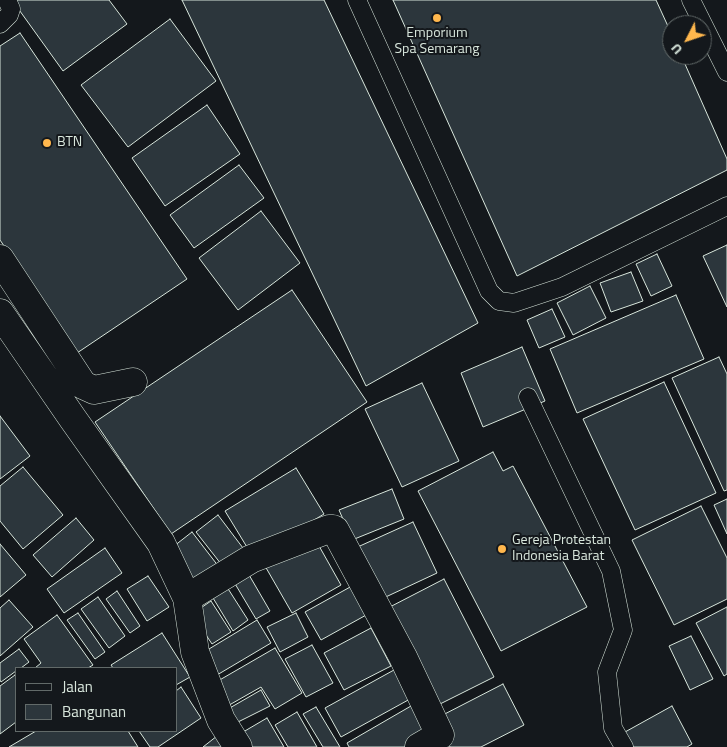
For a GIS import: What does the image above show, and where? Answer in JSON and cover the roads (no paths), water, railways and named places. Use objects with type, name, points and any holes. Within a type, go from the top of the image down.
[{"type":"street","points":[[0,259],[83,385],[94,390],[133,382]]},
{"type":"street","points":[[0,313],[161,543],[187,598],[195,652],[221,720],[238,747]]},
{"type":"street","points":[[187,598],[251,559],[329,529],[335,530],[403,657],[440,735],[419,747]]},
{"type":"lane","points":[[0,24],[9,15],[11,9],[7,0]]},
{"type":"lane","points":[[357,0],[489,291],[499,300],[514,304],[562,288],[727,206]]},
{"type":"lane","points":[[691,0],[727,72]]},
{"type":"lane","points":[[528,397],[611,571],[623,630],[607,672],[614,728],[624,747]]},
{"type":"place","name":"Emporium Spa Semarang","points":[[437,18]]},
{"type":"place","name":"BTN","points":[[47,143]]},
{"type":"place","name":"Gereja Protestan Indonesia Barat","points":[[502,549]]}]
